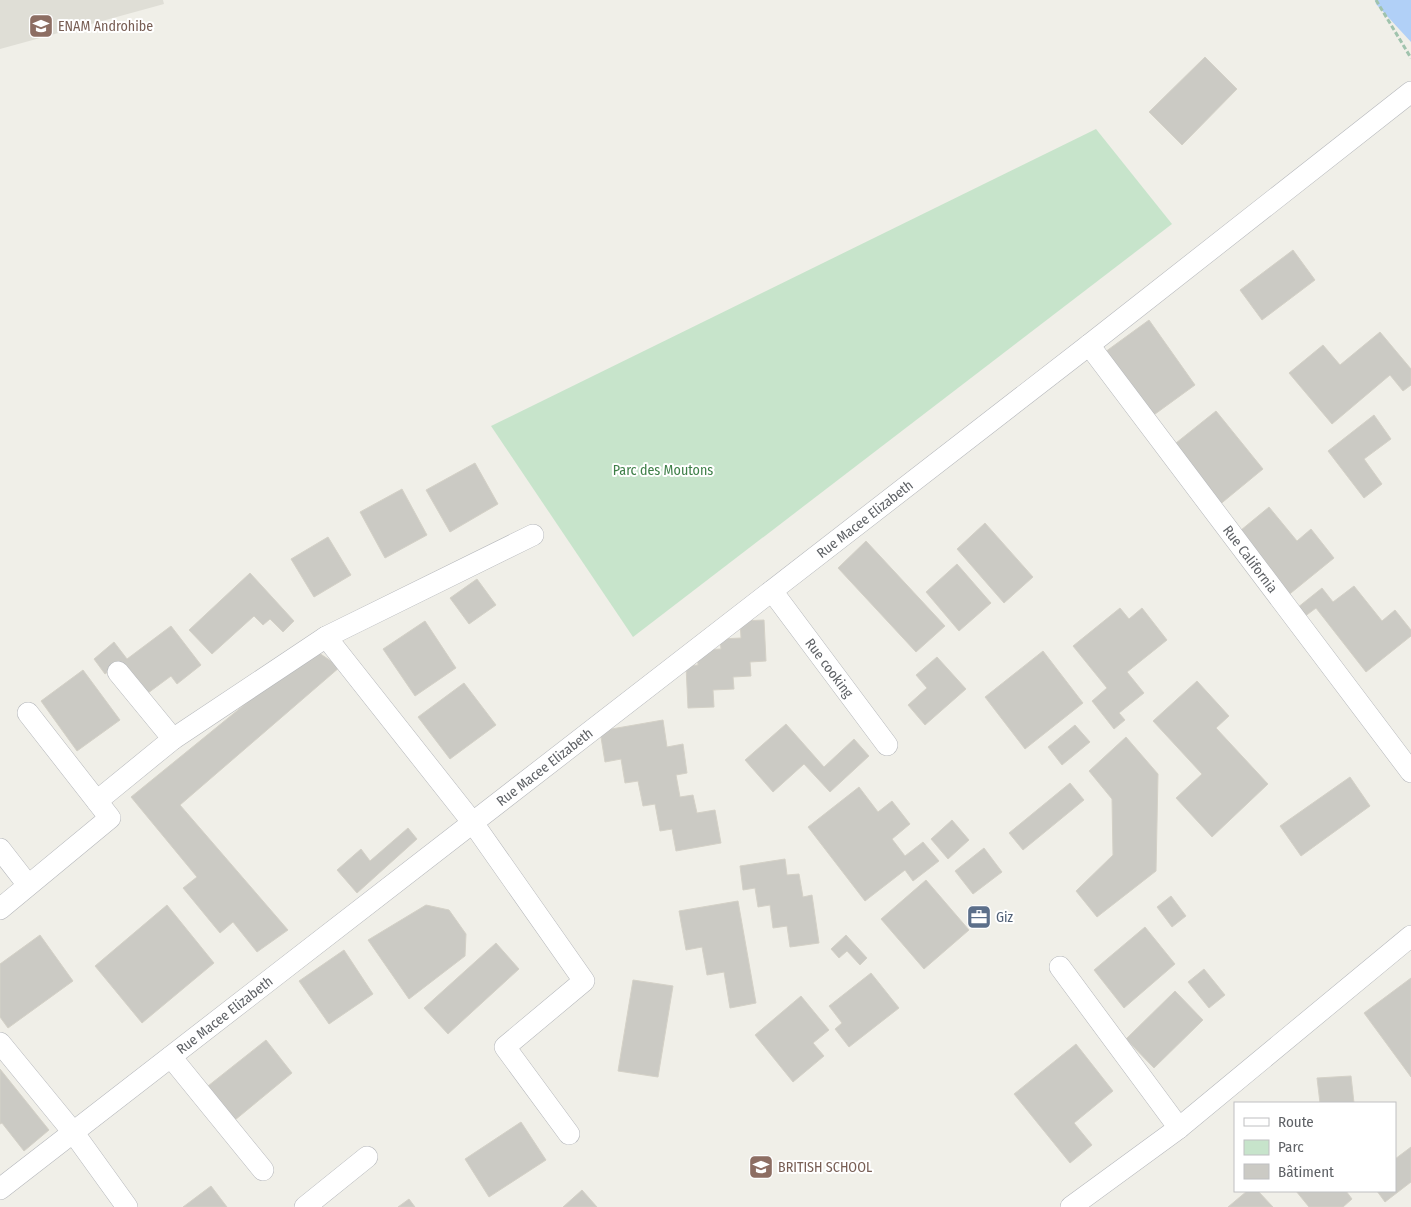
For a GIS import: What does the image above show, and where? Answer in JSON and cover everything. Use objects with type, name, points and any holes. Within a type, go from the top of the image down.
[{"type":"street","name":"Rue Macee Elizabeth","points":[[0,1189],[1089,345],[1411,92]]},
{"type":"street","name":"Rue California","points":[[1089,345],[1411,772]]},
{"type":"street","points":[[97,801],[173,739],[326,636],[533,535]]},
{"type":"street","name":"Rue cooking","points":[[772,591],[887,745]]},
{"type":"street","points":[[326,636],[473,823],[584,981],[505,1047],[569,1134]]},
{"type":"street","points":[[118,672],[173,739]]},
{"type":"street","points":[[0,909],[110,818],[28,712]]},
{"type":"street","points":[[0,849],[28,884]]},
{"type":"street","points":[[1071,1207],[1179,1128],[1411,936]]},
{"type":"street","points":[[1060,966],[1179,1128]]},
{"type":"street","points":[[0,1043],[73,1132],[127,1207]]},
{"type":"street","points":[[171,1056],[264,1170]]},
{"type":"street","points":[[305,1207],[367,1158]]},
{"type":"path","points":[[1376,0],[1411,58]]},
{"type":"shaded area","name":"ENAM Androhibe","points":[[0,0],[163,0],[164,4],[0,49]]},
{"type":"green space","name":"Parc des Moutons","points":[[1096,129],[1172,224],[633,637],[491,426]]},
{"type":"water","points":[[1375,0],[1411,0],[1411,42],[1376,4]]},
{"type":"building","points":[[1205,57],[1237,89],[1182,145],[1149,112]]},
{"type":"building","points":[[1293,250],[1315,280],[1262,320],[1240,290]]},
{"type":"building","points":[[1149,320],[1195,385],[1151,417],[1105,352]]},
{"type":"building","points":[[1380,332],[1411,369],[1411,385],[1403,391],[1390,375],[1332,424],[1289,373],[1323,345],[1340,365]]},
{"type":"building","points":[[1216,411],[1263,469],[1218,506],[1171,447]]},
{"type":"building","points":[[1374,415],[1391,439],[1364,459],[1382,484],[1364,498],[1328,451]]},
{"type":"building","points":[[475,463],[498,504],[450,532],[426,490]]},
{"type":"building","points":[[402,489],[427,535],[385,558],[360,512]]},
{"type":"building","points":[[1269,507],[1297,541],[1311,529],[1334,558],[1286,597],[1235,535]]},
{"type":"building","points":[[985,523],[1033,577],[1004,603],[957,549]]},
{"type":"building","points":[[328,537],[351,575],[314,597],[291,559]]},
{"type":"building","points":[[866,541],[945,626],[916,652],[838,568]]},
{"type":"building","points":[[957,564],[991,603],[959,631],[926,592]]},
{"type":"building","points":[[250,573],[294,621],[283,632],[270,619],[263,625],[254,616],[212,654],[189,630]]},
{"type":"building","points":[[477,579],[496,605],[469,624],[450,598]]},
{"type":"building","points":[[1354,586],[1382,621],[1395,610],[1411,630],[1411,636],[1366,672],[1316,608],[1304,617],[1297,608],[1322,588],[1333,602]]},
{"type":"building","points":[[1120,608],[1129,619],[1142,608],[1167,640],[1127,672],[1144,693],[1119,713],[1125,720],[1114,729],[1092,701],[1107,688],[1073,646]]},
{"type":"building","points":[[764,620],[766,661],[750,662],[751,676],[733,677],[734,689],[713,690],[714,707],[688,708],[686,666],[698,665],[697,650],[721,649],[720,639],[741,638],[740,621]]},
{"type":"building","points":[[425,621],[456,668],[415,696],[383,649]]},
{"type":"building","points":[[171,626],[201,665],[177,684],[171,676],[144,696],[119,664],[105,674],[94,659],[114,642],[127,659]]},
{"type":"building","points":[[313,649],[340,667],[180,805],[288,930],[257,952],[233,922],[220,933],[183,888],[197,877],[131,797]]},
{"type":"building","points":[[1043,651],[1083,703],[1025,749],[985,697]]},
{"type":"building","points":[[937,657],[966,689],[925,725],[908,705],[927,688],[916,675]]},
{"type":"building","points":[[83,670],[120,720],[77,751],[41,701]]},
{"type":"building","points":[[1197,681],[1229,716],[1216,728],[1268,784],[1212,837],[1176,798],[1202,774],[1153,721]]},
{"type":"building","points":[[464,683],[496,725],[450,759],[418,717]]},
{"type":"building","points":[[663,720],[667,747],[683,744],[687,773],[676,775],[680,797],[693,795],[697,813],[715,810],[721,843],[676,851],[672,829],[660,831],[655,804],[643,806],[638,781],[625,783],[621,759],[605,762],[600,731]]},
{"type":"building","points":[[786,724],[824,767],[854,739],[869,756],[830,792],[804,764],[773,792],[745,760]]},
{"type":"building","points":[[1075,725],[1090,742],[1062,765],[1048,747]]},
{"type":"building","points":[[1126,737],[1158,774],[1156,871],[1097,917],[1076,891],[1113,855],[1112,799],[1089,771]]},
{"type":"building","points":[[1350,777],[1370,806],[1301,856],[1280,826]]},
{"type":"building","points":[[1070,783],[1084,800],[1023,850],[1009,833]]},
{"type":"building","points":[[859,787],[878,812],[892,801],[910,824],[892,839],[905,856],[923,842],[939,861],[913,881],[905,870],[865,901],[808,827]]},
{"type":"building","points":[[952,820],[969,840],[948,859],[931,839]]},
{"type":"building","points":[[408,828],[417,839],[357,893],[337,870],[361,849],[370,861]]},
{"type":"building","points":[[984,848],[1002,872],[973,894],[955,871]]},
{"type":"building","points":[[785,859],[787,875],[799,874],[803,897],[812,895],[819,943],[790,947],[787,926],[773,928],[770,905],[758,907],[755,888],[743,890],[740,866]]},
{"type":"building","points":[[926,880],[969,930],[924,969],[881,919]]},
{"type":"building","points":[[1171,896],[1186,916],[1172,927],[1157,907]]},
{"type":"building","points":[[738,901],[756,1003],[730,1008],[724,972],[707,975],[702,947],[686,950],[679,911]]},
{"type":"building","points":[[167,905],[214,963],[142,1023],[95,966]]},
{"type":"building","points":[[426,905],[449,910],[466,934],[465,956],[409,999],[368,940]]},
{"type":"building","points":[[1145,927],[1175,964],[1124,1008],[1094,970]]},
{"type":"building","points":[[40,935],[73,981],[8,1028],[0,1017],[0,964]]},
{"type":"building","points":[[846,935],[867,958],[860,965],[847,951],[839,958],[831,949]]},
{"type":"building","points":[[496,943],[519,969],[448,1034],[424,1008]]},
{"type":"building","points":[[344,950],[373,994],[329,1024],[299,981]]},
{"type":"building","points":[[1204,969],[1225,995],[1209,1008],[1188,982]]},
{"type":"building","points":[[871,973],[899,1008],[849,1047],[835,1029],[842,1023],[829,1006]]},
{"type":"building","points":[[1411,978],[1411,1077],[1364,1013]]},
{"type":"building","points":[[633,980],[673,986],[658,1077],[618,1071]]},
{"type":"building","points":[[1175,991],[1203,1020],[1154,1068],[1126,1039]]},
{"type":"building","points":[[801,996],[829,1030],[813,1043],[824,1056],[793,1082],[755,1035]]},
{"type":"building","points":[[266,1040],[292,1073],[235,1120],[208,1086]]},
{"type":"building","points":[[1076,1044],[1113,1091],[1074,1123],[1092,1145],[1070,1163],[1014,1094]]},
{"type":"building","points":[[0,1069],[49,1130],[24,1151],[2,1123],[0,1124]]},
{"type":"building","points":[[1351,1076],[1354,1102],[1320,1102],[1317,1078]]},
{"type":"building","points":[[521,1122],[546,1160],[489,1197],[465,1159]]},
{"type":"building","points":[[1411,1147],[1411,1182],[1385,1202],[1378,1192],[1396,1192],[1396,1158]]},
{"type":"building","points":[[211,1186],[227,1207],[183,1207]]},
{"type":"building","points":[[582,1190],[597,1207],[563,1207]]},
{"type":"building","points":[[1246,1192],[1259,1192],[1273,1207],[1228,1207]]},
{"type":"building","points":[[1297,1192],[1347,1192],[1352,1199],[1343,1207],[1309,1207]]},
{"type":"building","points":[[409,1199],[415,1207],[398,1207]]},
{"type":"place","name":"ENAM Androhibe","points":[[41,26]]},
{"type":"place","name":"Giz","points":[[979,917]]},
{"type":"place","name":"BRITISH SCHOOL","points":[[761,1167]]}]
